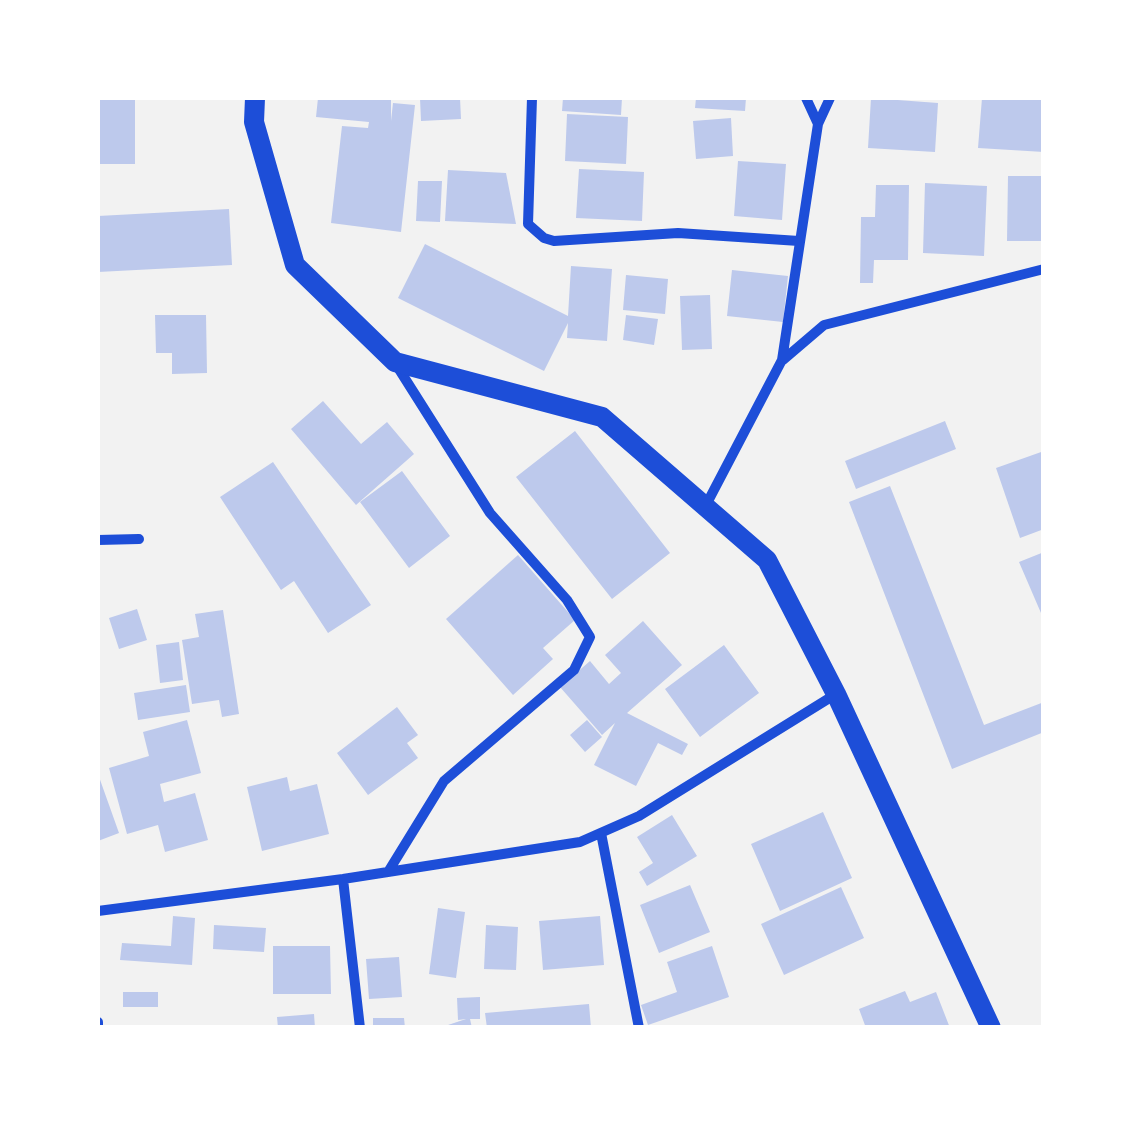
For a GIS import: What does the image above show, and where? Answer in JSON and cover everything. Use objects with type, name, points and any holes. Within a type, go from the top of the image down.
[{"type":"main road","points":[[254,98],[254,122],[294,265],[395,362],[602,417],[767,560],[836,694],[990,1028]]},
{"type":"street","points":[[532,98],[528,224],[544,238],[554,241],[678,233],[798,241]]},
{"type":"street","points":[[806,98],[818,124]]},
{"type":"street","points":[[704,508],[782,360],[818,124],[830,98]]},
{"type":"street","points":[[782,360],[824,325],[1044,269]]},
{"type":"street","points":[[388,872],[444,780],[574,670],[590,637],[567,600],[490,513],[395,362]]},
{"type":"street","points":[[98,540],[140,539]]},
{"type":"street","points":[[98,911],[342,880],[580,842],[639,816],[836,694]]},
{"type":"street","points":[[601,833],[639,1028]]},
{"type":"street","points":[[342,880],[360,1028]]},
{"type":"building","points":[[98,98],[135,98],[135,164],[98,164]]},
{"type":"building","points":[[318,98],[391,98],[391,121],[393,103],[415,105],[401,232],[331,223],[342,126],[368,128],[369,122],[316,117]]},
{"type":"building","points":[[420,98],[460,98],[461,119],[421,121]]},
{"type":"building","points":[[563,98],[622,98],[621,115],[562,111]]},
{"type":"building","points":[[696,98],[746,98],[745,111],[695,108]]},
{"type":"building","points":[[871,98],[938,103],[935,152],[868,148]]},
{"type":"building","points":[[982,98],[1044,98],[1044,152],[978,148]]},
{"type":"building","points":[[567,114],[628,117],[626,164],[565,161]]},
{"type":"building","points":[[731,118],[733,156],[696,159],[693,121]]},
{"type":"building","points":[[738,161],[786,164],[782,220],[734,216]]},
{"type":"building","points":[[579,169],[644,172],[642,221],[576,218]]},
{"type":"building","points":[[448,170],[506,173],[516,224],[445,221]]},
{"type":"building","points":[[1008,176],[1044,176],[1044,241],[1007,241]]},
{"type":"building","points":[[418,181],[442,181],[440,222],[416,221]]},
{"type":"building","points":[[925,183],[987,186],[984,256],[923,253]]},
{"type":"building","points":[[876,185],[909,185],[908,260],[874,260],[873,283],[860,283],[861,217],[875,217]]},
{"type":"building","points":[[229,209],[232,265],[98,272],[98,216]]},
{"type":"building","points":[[425,244],[568,316],[571,266],[612,269],[607,341],[567,338],[568,323],[544,371],[398,298]]},
{"type":"building","points":[[732,270],[788,276],[783,322],[727,316]]},
{"type":"building","points":[[626,275],[668,279],[665,314],[623,310]]},
{"type":"building","points":[[710,295],[712,349],[682,350],[680,296]]},
{"type":"building","points":[[155,315],[206,315],[207,373],[172,374],[172,353],[156,353]]},
{"type":"building","points":[[626,315],[658,319],[654,345],[623,340]]},
{"type":"building","points":[[323,401],[361,444],[387,422],[414,454],[356,505],[291,429]]},
{"type":"building","points":[[945,421],[956,449],[856,489],[845,461]]},
{"type":"building","points":[[575,431],[670,553],[612,599],[516,477]]},
{"type":"building","points":[[1044,451],[1044,529],[1020,538],[996,468]]},
{"type":"building","points":[[273,462],[371,605],[328,633],[294,581],[281,590],[220,497]]},
{"type":"building","points":[[402,471],[450,536],[409,568],[360,502]]},
{"type":"building","points":[[890,486],[984,725],[1044,702],[1044,732],[952,769],[849,502]]},
{"type":"building","points":[[1044,552],[1044,620],[1019,562]]},
{"type":"building","points":[[518,555],[575,620],[543,648],[553,659],[513,695],[446,619]]},
{"type":"building","points":[[137,609],[147,640],[119,649],[109,618]]},
{"type":"building","points":[[223,610],[239,714],[222,717],[219,700],[192,704],[182,640],[199,637],[195,614]]},
{"type":"building","points":[[643,621],[682,665],[627,713],[688,744],[682,755],[658,743],[636,786],[594,765],[615,723],[602,735],[560,687],[590,661],[609,684],[621,673],[605,655]]},
{"type":"building","points":[[179,642],[183,680],[160,683],[156,645]]},
{"type":"building","points":[[724,645],[759,693],[700,737],[665,689]]},
{"type":"building","points":[[186,685],[190,712],[138,720],[134,693]]},
{"type":"building","points":[[397,707],[418,735],[407,743],[418,758],[368,795],[337,753]]},
{"type":"building","points":[[187,720],[201,773],[160,784],[164,802],[195,793],[208,840],[165,852],[158,825],[127,834],[109,768],[149,756],[143,732]]},
{"type":"building","points":[[587,720],[602,737],[585,752],[570,735]]},
{"type":"building","points":[[98,774],[119,833],[98,841]]},
{"type":"building","points":[[287,777],[290,791],[317,784],[329,834],[262,851],[247,787]]},
{"type":"building","points":[[823,812],[852,878],[780,911],[751,844]]},
{"type":"building","points":[[672,815],[697,856],[647,886],[639,872],[653,863],[637,837]]},
{"type":"building","points":[[690,885],[710,932],[659,953],[640,905]]},
{"type":"building","points":[[841,887],[864,938],[784,975],[761,924]]},
{"type":"building","points":[[438,908],[465,912],[456,978],[429,974]]},
{"type":"building","points":[[173,916],[195,918],[192,965],[120,960],[122,943],[171,946]]},
{"type":"building","points":[[600,916],[604,965],[543,970],[539,921]]},
{"type":"building","points":[[214,925],[266,928],[264,952],[213,949]]},
{"type":"building","points":[[486,925],[518,927],[516,970],[484,969]]},
{"type":"building","points":[[273,946],[330,946],[331,994],[273,994]]},
{"type":"building","points":[[712,946],[729,997],[648,1025],[641,1005],[677,992],[667,962]]},
{"type":"building","points":[[399,957],[402,997],[369,999],[366,959]]},
{"type":"building","points":[[905,991],[910,1002],[936,992],[950,1028],[866,1028],[859,1009]]},
{"type":"building","points":[[123,992],[158,992],[158,1007],[123,1007]]},
{"type":"building","points":[[480,997],[480,1019],[470,1019],[472,1028],[439,1028],[466,1019],[458,1020],[457,998]]},
{"type":"building","points":[[589,1004],[591,1028],[487,1028],[485,1013]]},
{"type":"building","points":[[314,1014],[315,1028],[278,1028],[277,1017]]},
{"type":"building","points":[[373,1018],[404,1018],[405,1028],[373,1028]]}]
